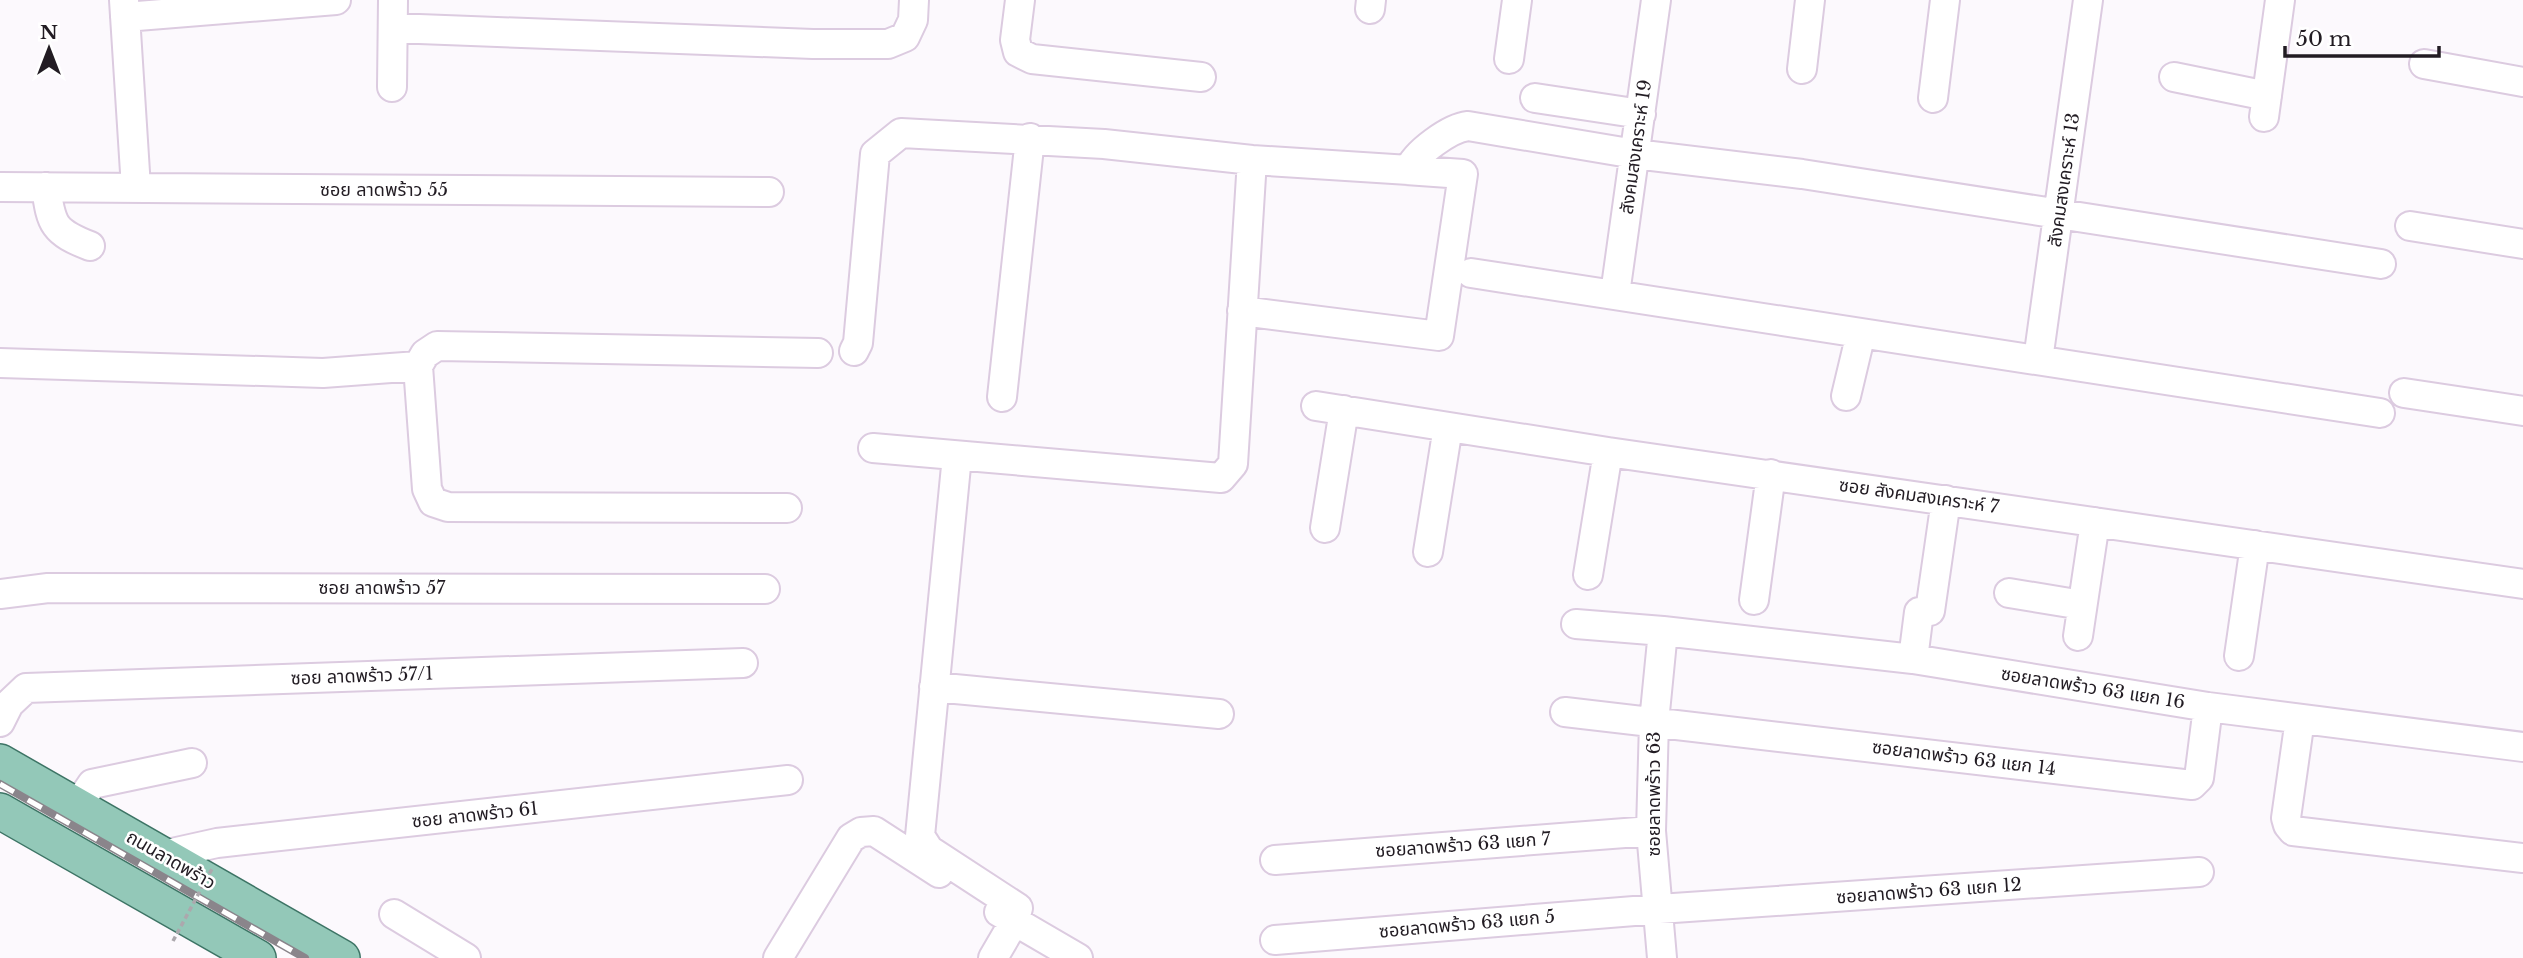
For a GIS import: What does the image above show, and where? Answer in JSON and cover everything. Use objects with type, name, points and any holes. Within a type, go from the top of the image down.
[{"type":"main road","name":"ถนนลาดพร้าว","points":[[0,762],[342,958]]},
{"type":"main road","points":[[0,811],[258,958]]},
{"type":"street","points":[[136,188],[124,9],[336,0]]},
{"type":"street","points":[[392,87],[393,0]]},
{"type":"street","points":[[393,28],[813,44],[888,44],[905,37],[913,20],[914,0]]},
{"type":"street","points":[[1020,0],[1015,40],[1018,52],[1032,59],[1201,77]]},
{"type":"street","points":[[1509,60],[1517,0]]},
{"type":"street","name":"สังคมสงเคราะห์ 19","points":[[1615,294],[1656,0]]},
{"type":"street","points":[[1802,69],[1810,0]]},
{"type":"street","points":[[1933,98],[1945,0]]},
{"type":"street","name":"สังคมสงเคราะห์ 13","points":[[2038,360],[2088,0]]},
{"type":"street","points":[[2174,77],[2266,106],[2280,0]]},
{"type":"street","points":[[2424,64],[2523,82]]},
{"type":"street","points":[[1535,98],[1641,114]]},
{"type":"street","points":[[1406,170],[1409,170],[1425,149],[1458,127],[1468,126],[1635,155],[1802,174],[2381,264]]},
{"type":"street","points":[[854,351],[858,343],[875,154],[901,133],[1030,138],[1252,160],[1463,174],[1439,335],[1242,311]]},
{"type":"street","points":[[1002,397],[1030,138]]},
{"type":"street","points":[[873,448],[1221,478],[1233,464],[1252,160]]},
{"type":"street","name":"ซอย ลาดพร้าว 55","points":[[0,187],[769,192]]},
{"type":"street","points":[[46,187],[53,222],[65,236],[90,246]]},
{"type":"street","points":[[2410,226],[2523,244]]},
{"type":"street","points":[[1471,273],[2380,413]]},
{"type":"street","points":[[1846,396],[1861,333]]},
{"type":"street","points":[[787,508],[448,507],[433,502],[427,489],[418,366],[425,354],[437,346],[818,353]]},
{"type":"street","points":[[0,363],[323,373],[418,366]]},
{"type":"street","points":[[2404,393],[2523,411]]},
{"type":"street","name":"ซอย สังคมสงเคราะห์ 7","points":[[1316,406],[1608,452],[2523,584]]},
{"type":"street","points":[[1325,528],[1344,410]]},
{"type":"street","points":[[1428,552],[1448,427]]},
{"type":"street","points":[[1588,575],[1608,452]]},
{"type":"street","points":[[957,456],[920,836],[929,850],[1017,906],[1019,911],[1014,922],[993,958]]},
{"type":"street","points":[[1754,600],[1771,474]]},
{"type":"street","points":[[1913,659],[1919,612],[1930,611],[1946,500]]},
{"type":"street","points":[[2078,636],[2095,522]]},
{"type":"street","points":[[2239,656],[2255,545]]},
{"type":"street","name":"ซอย ลาดพร้าว 57","points":[[0,594],[48,588],[765,589]]},
{"type":"street","points":[[2009,593],[2082,605]]},
{"type":"street","name":"ซอยลาดพร้าว 63 แยก 16","points":[[1576,624],[1913,659],[2208,707],[2523,747]]},
{"type":"street","name":"ซอยลาดพร้าว 63","points":[[1662,958],[1651,831],[1654,722],[1663,631]]},
{"type":"street","name":"ซอย ลาดพร้าว 57/1","points":[[0,722],[9,705],[13,689],[743,663]]},
{"type":"street","points":[[934,687],[1219,714]]},
{"type":"street","name":"ซอยลาดพร้าว 63 แยก 14","points":[[1654,722],[2192,785],[2199,778],[2208,707]]},
{"type":"street","points":[[1564,712],[1654,722]]},
{"type":"street","points":[[2300,719],[2286,818],[2293,831],[2523,858]]},
{"type":"street","points":[[77,806],[92,784],[192,763]]},
{"type":"street","name":"ซอย ลาดพร้าว 61","points":[[163,855],[217,843],[788,780]]},
{"type":"street","points":[[778,958],[851,838],[861,832],[874,831],[1014,922],[1078,958]]},
{"type":"street","name":"ซอยลาดพร้าว 63 แยก 7","points":[[1275,860],[1651,831]]},
{"type":"street","name":"ซอยลาดพร้าว 63 แยก 12","points":[[1659,909],[2199,872]]},
{"type":"street","name":"ซอยลาดพร้าว 63 แยก 5","points":[[1275,940],[1659,909]]},
{"type":"street","points":[[394,914],[466,958]]},
{"type":"path","points":[[173,941],[213,867]]},
{"type":"railway","points":[[0,784],[305,958]]}]
